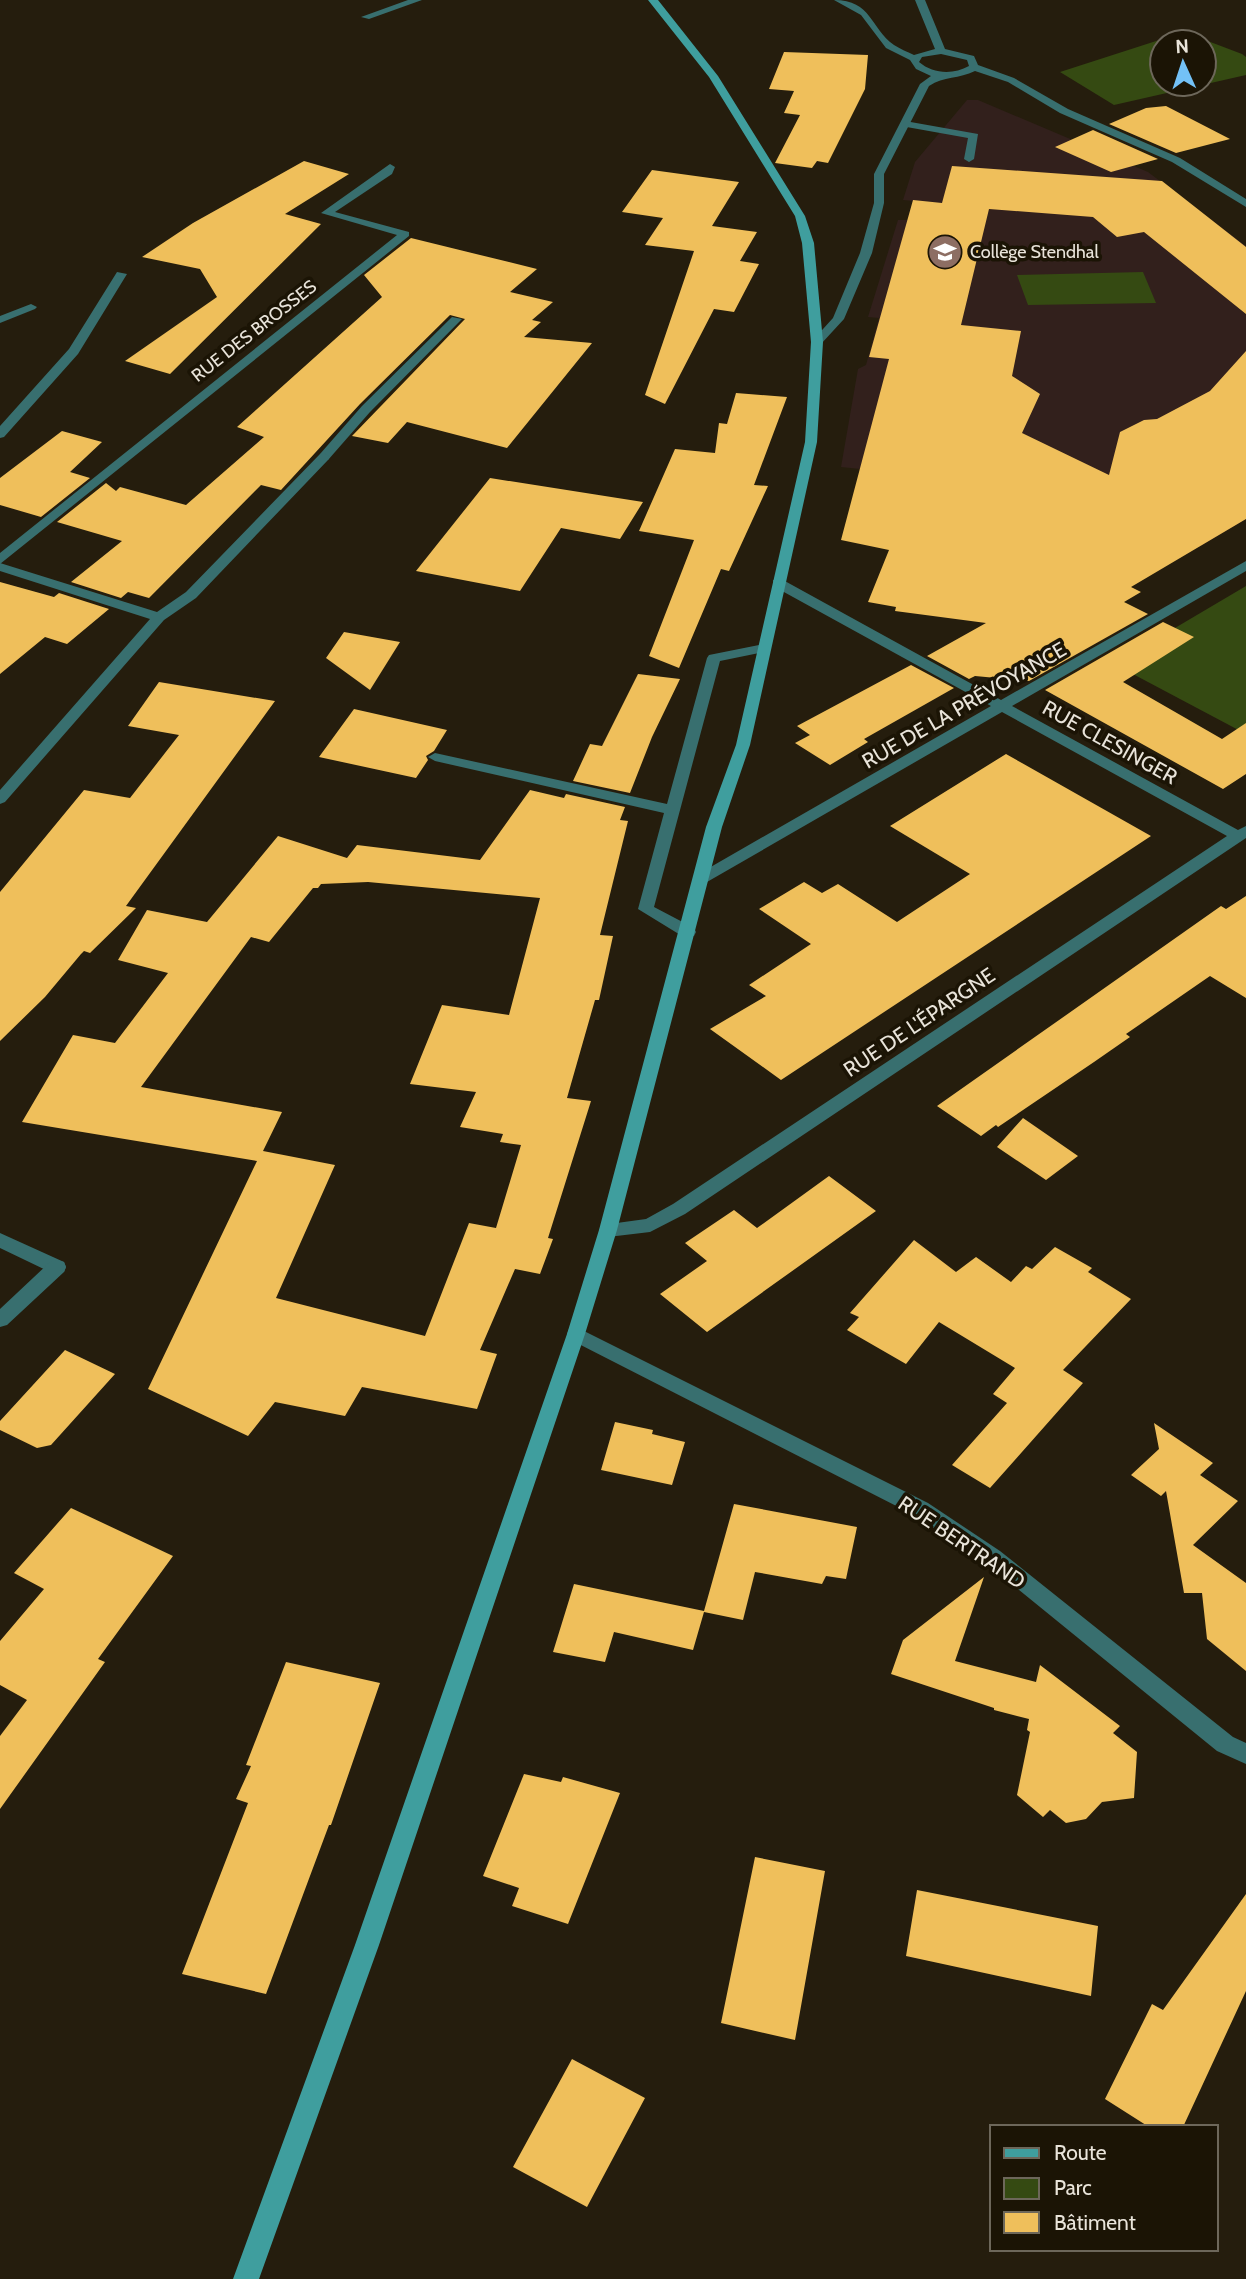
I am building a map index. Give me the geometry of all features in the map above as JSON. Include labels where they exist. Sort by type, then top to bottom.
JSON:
[{"type":"street","points":[[366,17],[417,0]]},
{"type":"street","points":[[246,2279],[367,1945],[576,1334],[608,1230],[714,827],[743,745],[811,442],[817,342],[808,243],[800,216],[713,76],[653,0]]},
{"type":"street","points":[[839,0],[864,13],[889,46],[915,58]]},
{"type":"street","points":[[920,0],[941,51]]},
{"type":"street","points":[[915,58],[925,53],[941,51],[971,58],[974,67]]},
{"type":"street","points":[[915,58],[914,62],[922,70],[940,74],[961,73],[974,67],[1011,80],[1064,111],[1176,160],[1246,204]]},
{"type":"street","points":[[817,342],[838,319],[866,253],[879,203],[879,174],[925,84],[940,74]]},
{"type":"street","points":[[905,124],[974,136],[969,159]]},
{"type":"street","name":"RUE DES BROSSES","points":[[0,560],[405,234],[326,213],[388,172],[390,167]]},
{"type":"street","points":[[0,433],[74,351],[121,274]]},
{"type":"street","points":[[0,320],[31,307]]},
{"type":"street","points":[[0,799],[159,617],[191,595],[324,457],[366,409],[456,319]]},
{"type":"street","name":"RUE DE LA PRÉVOYANCE","points":[[701,879],[1246,565]]},
{"type":"street","points":[[0,567],[159,617]]},
{"type":"street","name":"RUE CLESINGER","points":[[778,583],[1002,707],[1242,834]]},
{"type":"street","points":[[688,932],[646,909],[671,810],[714,658],[764,648]]},
{"type":"street","points":[[435,757],[671,810]]},
{"type":"street","name":"RUE DE L'ÉPARGNE","points":[[608,1230],[650,1225],[679,1209],[1242,834]]},
{"type":"street","points":[[0,1240],[57,1267],[0,1320]]},
{"type":"street","name":"RUE BERTRAND","points":[[576,1334],[921,1509],[993,1557],[1224,1744],[1246,1754]]},
{"type":"shaded area","points":[[967,100],[978,100],[1148,172],[1246,246],[1246,519],[1199,547],[1153,525],[857,491],[860,469],[841,467],[858,369],[866,365],[879,318],[868,317],[898,220],[908,220],[913,201],[903,200],[915,162]]},
{"type":"green space","points":[[1148,44],[1148,97],[1114,105],[1060,72]]},
{"type":"green space","points":[[1218,45],[1246,57],[1246,75],[1218,81]]},
{"type":"green space","points":[[1143,272],[1156,303],[1028,305],[1017,275]]},
{"type":"green space","points":[[1246,586],[1246,734],[1114,664]]},
{"type":"building","points":[[784,52],[868,55],[865,89],[828,163],[817,161],[812,168],[775,163],[800,115],[784,113],[794,91],[769,89]]},
{"type":"building","points":[[1166,106],[1230,139],[1176,153],[1109,124],[1146,108]]},
{"type":"building","points":[[1093,130],[1158,159],[1111,172],[1055,147]]},
{"type":"building","points":[[304,161],[349,174],[285,214],[321,224],[170,374],[125,361],[217,297],[200,269],[142,257],[193,223]]},
{"type":"building","points":[[952,166],[1162,181],[1246,247],[1246,314],[1144,232],[1117,237],[1093,217],[989,209],[961,325],[1021,331],[1012,376],[1040,394],[1022,433],[1109,475],[1120,432],[1144,420],[1157,419],[1210,391],[1246,351],[1246,519],[1131,587],[1141,592],[1124,602],[1148,614],[1029,681],[975,676],[969,679],[927,656],[986,623],[895,611],[896,607],[868,602],[889,550],[841,540],[889,359],[869,357],[913,200],[942,203]]},
{"type":"building","points":[[652,170],[739,182],[712,226],[757,232],[740,261],[759,264],[734,312],[714,309],[665,404],[645,395],[694,251],[645,245],[663,218],[622,212]]},
{"type":"building","points":[[411,238],[537,269],[510,292],[553,302],[532,320],[541,322],[524,337],[592,343],[507,448],[407,422],[388,443],[352,436],[465,319],[450,315],[360,404],[281,490],[261,485],[149,598],[128,592],[121,598],[71,582],[122,541],[57,522],[106,483],[116,491],[120,487],[186,505],[264,437],[237,427],[382,297],[364,275]]},
{"type":"building","points":[[736,393],[787,397],[754,485],[768,486],[729,571],[721,569],[679,668],[649,656],[694,540],[639,531],[675,449],[715,453],[719,423],[727,424]]},
{"type":"building","points":[[62,431],[102,442],[70,472],[90,478],[41,517],[0,505],[0,478]]},
{"type":"building","points":[[490,478],[643,502],[620,539],[561,528],[520,591],[416,571]]},
{"type":"building","points":[[0,582],[54,597],[59,593],[109,609],[67,644],[45,637],[0,674]]},
{"type":"building","points":[[1163,622],[1194,637],[1123,682],[1222,739],[1246,723],[1246,774],[1223,789],[1045,690]]},
{"type":"building","points":[[344,632],[400,642],[370,690],[326,658]]},
{"type":"building","points":[[911,665],[954,688],[864,739],[868,742],[830,765],[795,743],[810,735],[797,726]]},
{"type":"building","points":[[638,674],[680,679],[652,737],[630,793],[573,781],[590,744],[602,746]]},
{"type":"building","points":[[159,682],[275,701],[126,906],[136,908],[90,953],[84,951],[45,997],[0,1041],[0,892],[84,790],[130,798],[179,735],[128,726]]},
{"type":"building","points":[[354,709],[447,730],[434,751],[426,756],[428,760],[416,778],[319,757]]},
{"type":"building","points":[[1006,754],[1151,836],[781,1080],[710,1029],[766,996],[749,985],[811,944],[759,909],[804,882],[822,893],[838,884],[897,922],[970,874],[890,826]]},
{"type":"building","points":[[530,790],[564,798],[566,794],[625,807],[620,820],[628,821],[600,935],[613,936],[599,1000],[595,1000],[567,1098],[591,1101],[548,1238],[553,1239],[540,1274],[515,1269],[480,1350],[497,1354],[477,1409],[362,1387],[345,1416],[275,1402],[248,1436],[148,1389],[257,1161],[22,1122],[73,1035],[115,1043],[168,973],[118,960],[147,910],[207,922],[278,836],[347,858],[357,845],[480,860]],"holes":[[[368,882],[540,898],[509,1015],[442,1005],[410,1084],[476,1092],[460,1127],[503,1134],[500,1142],[521,1145],[496,1228],[469,1223],[425,1336],[276,1298],[335,1165],[263,1151],[282,1112],[141,1087],[251,937],[269,942],[313,888],[318,888],[321,884]]]},
{"type":"building","points":[[1246,896],[1246,998],[1210,976],[1126,1034],[1130,1037],[981,1136],[937,1106],[1221,906],[1226,909]]},
{"type":"building","points":[[1023,1118],[1078,1156],[1046,1180],[997,1147]]},
{"type":"building","points":[[829,1176],[876,1211],[707,1332],[660,1294],[707,1261],[685,1243],[734,1210],[757,1228]]},
{"type":"building","points":[[914,1240],[956,1272],[976,1257],[1011,1282],[1026,1266],[1032,1269],[1055,1247],[1092,1268],[1088,1272],[1131,1299],[1063,1370],[1083,1383],[990,1488],[952,1465],[1007,1403],[993,1394],[1015,1368],[939,1322],[906,1364],[847,1330],[859,1317],[850,1313]]},
{"type":"building","points":[[65,1350],[115,1374],[51,1445],[37,1448],[0,1430],[0,1421]]},
{"type":"building","points":[[615,1422],[653,1430],[652,1434],[685,1442],[672,1485],[601,1470]]},
{"type":"building","points":[[1154,1423],[1213,1463],[1200,1475],[1238,1501],[1193,1545],[1246,1583],[1246,1671],[1207,1639],[1202,1593],[1184,1593],[1166,1491],[1161,1496],[1131,1475],[1159,1449]]},
{"type":"building","points":[[734,1504],[857,1527],[846,1579],[826,1576],[822,1584],[755,1572],[743,1620],[704,1612],[693,1650],[614,1632],[605,1662],[553,1652],[574,1584],[704,1611]]},
{"type":"building","points":[[71,1508],[173,1556],[98,1659],[105,1662],[0,1809],[0,1736],[27,1700],[0,1685],[0,1641],[44,1589],[14,1573]]},
{"type":"building","points":[[984,1577],[955,1661],[1036,1682],[1040,1665],[1120,1726],[1113,1733],[1137,1752],[1134,1798],[1102,1802],[1086,1819],[1066,1823],[1050,1810],[1043,1817],[1017,1795],[1030,1732],[1027,1730],[1029,1719],[994,1710],[891,1674],[903,1640]]},
{"type":"building","points":[[286,1662],[380,1683],[331,1825],[266,1994],[182,1974],[248,1803],[236,1799],[251,1766],[246,1765]]},
{"type":"building","points":[[524,1774],[561,1782],[563,1777],[620,1793],[568,1924],[512,1906],[519,1888],[483,1876]]},
{"type":"building","points":[[755,1857],[825,1871],[795,2040],[721,2023]]},
{"type":"building","points":[[917,1890],[1098,1926],[1091,1996],[906,1956]]},
{"type":"building","points":[[1246,1894],[1246,1991],[1184,2125],[1146,2125],[1105,2099],[1152,2004],[1163,2010]]},
{"type":"building","points":[[572,2059],[645,2098],[587,2207],[513,2167]]},
{"type":"place","name":"Collège Stendhal","points":[[945,252]]}]
